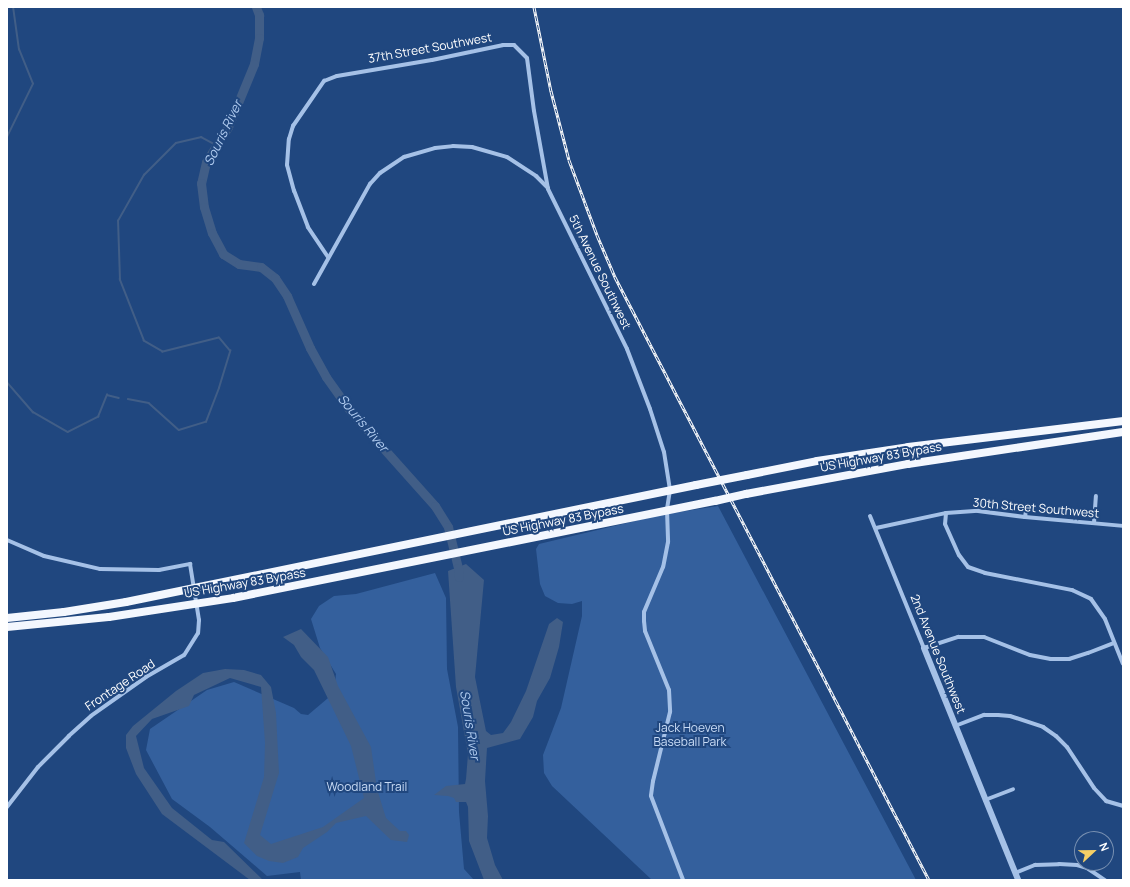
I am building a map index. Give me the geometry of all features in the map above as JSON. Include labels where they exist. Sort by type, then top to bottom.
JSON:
[{"type":"highway","points":[[1107,423],[1123,417]]},
{"type":"highway","name":"US Highway 83 Bypass","points":[[7,618],[78,610],[195,588],[319,561],[817,460],[908,447],[1123,421]]},
{"type":"highway","name":"US Highway 83 Bypass","points":[[7,627],[87,619],[197,604],[288,588],[746,494],[908,464],[1123,432]]},
{"type":"street","name":"37th Street Southwest","points":[[328,257],[308,227],[294,191],[288,165],[288,154],[293,126],[314,93],[324,81],[332,78],[503,45],[514,45],[527,58]]},
{"type":"street","name":"5th Avenue Southwest","points":[[527,58],[534,111],[548,189],[627,349],[658,432],[670,490]]},
{"type":"street","points":[[314,284],[370,184],[392,164],[420,151],[453,146],[472,147],[507,157],[536,176],[548,189]]},
{"type":"street","points":[[670,490],[667,510],[668,542],[666,558],[658,581],[644,612],[644,621],[645,631],[669,690],[670,702],[670,712],[653,781],[651,796],[683,880]]},
{"type":"street","points":[[1094,523],[1096,496]]},
{"type":"street","points":[[1025,518],[1027,506]]},
{"type":"street","name":"30th Street Southwest","points":[[876,528],[946,513],[978,511],[1025,518],[1123,526]]},
{"type":"street","points":[[946,513],[946,524],[959,555],[968,568],[984,573],[1072,590],[1091,599],[1105,619],[1123,664]]},
{"type":"street","name":"2nd Avenue Southwest","points":[[870,516],[1018,880]]},
{"type":"street","name":"Frontage Road","points":[[7,540],[44,556],[100,569],[159,570],[190,564],[199,620],[198,633],[190,648],[184,655],[146,677],[91,716],[38,767],[7,807]]},
{"type":"street","points":[[924,648],[958,637],[984,637],[1030,655],[1052,659],[1070,659],[1088,654],[1114,643]]},
{"type":"street","points":[[955,726],[984,715],[998,715],[1017,718],[1042,727],[1056,736],[1066,747],[1094,788],[1106,801],[1123,806]]},
{"type":"street","points":[[985,800],[1014,789]]},
{"type":"street","points":[[1015,873],[1035,865],[1059,864],[1087,868],[1105,880]]},
{"type":"green space","name":"Jack Hoeven Baseball Park","points":[[718,506],[916,880],[652,880],[552,786],[544,773],[543,755],[561,708],[582,616],[582,601],[572,604],[558,603],[545,596],[540,584],[536,549],[539,544],[660,515]]},
{"type":"green space","name":"Woodland Trail","points":[[435,573],[446,598],[447,669],[458,727],[459,812],[464,869],[474,880],[301,880],[300,872],[267,876],[210,827],[172,799],[146,750],[150,729],[207,690],[234,682],[294,708],[301,714],[308,715],[334,693],[336,674],[320,648],[311,619],[319,606],[334,596],[356,594]]},
{"type":"water","points":[[466,564],[484,580],[475,677],[486,731],[491,735],[503,733],[511,722],[526,691],[549,624],[557,618],[563,622],[559,647],[550,678],[537,701],[533,717],[520,739],[487,748],[485,781],[488,816],[487,838],[495,865],[503,880],[484,880],[469,841],[468,807],[466,802],[456,802],[454,798],[448,796],[434,795],[446,786],[465,784],[466,779],[468,754],[456,687],[448,571]]},
{"type":"water","points":[[301,629],[328,657],[338,686],[371,747],[377,789],[386,818],[400,831],[406,831],[409,835],[407,842],[391,840],[366,816],[336,823],[327,832],[303,848],[298,857],[283,863],[269,861],[257,856],[244,843],[264,777],[265,743],[261,687],[230,678],[194,695],[189,706],[152,719],[136,736],[144,768],[172,808],[212,840],[224,842],[263,880],[250,880],[162,814],[136,774],[126,748],[126,735],[133,726],[176,691],[203,673],[225,669],[244,670],[261,675],[271,687],[276,713],[279,773],[260,835],[271,844],[323,827],[364,798],[351,746],[314,670],[301,657],[294,645],[283,637]]},
{"type":"waterway","points":[[7,137],[33,84],[19,50],[13,7]]},
{"type":"waterway","name":"Souris River","points":[[256,7],[259,15],[259,38],[254,64],[228,127],[206,162],[201,183],[204,207],[212,233],[223,254],[239,264],[261,267],[275,278],[287,296],[310,348],[326,377],[351,412],[435,506],[448,527],[459,577]]},
{"type":"waterway","points":[[128,399],[149,403],[179,430],[206,422],[219,388],[230,351],[219,338],[163,352],[144,341],[120,280],[118,221],[144,175],[176,143],[201,137],[216,145]]},
{"type":"waterway","points":[[7,382],[33,412],[68,432],[98,417],[107,395],[119,398]]},
{"type":"railway","points":[[534,7],[551,91],[569,160],[597,235],[615,277],[929,880]]}]
